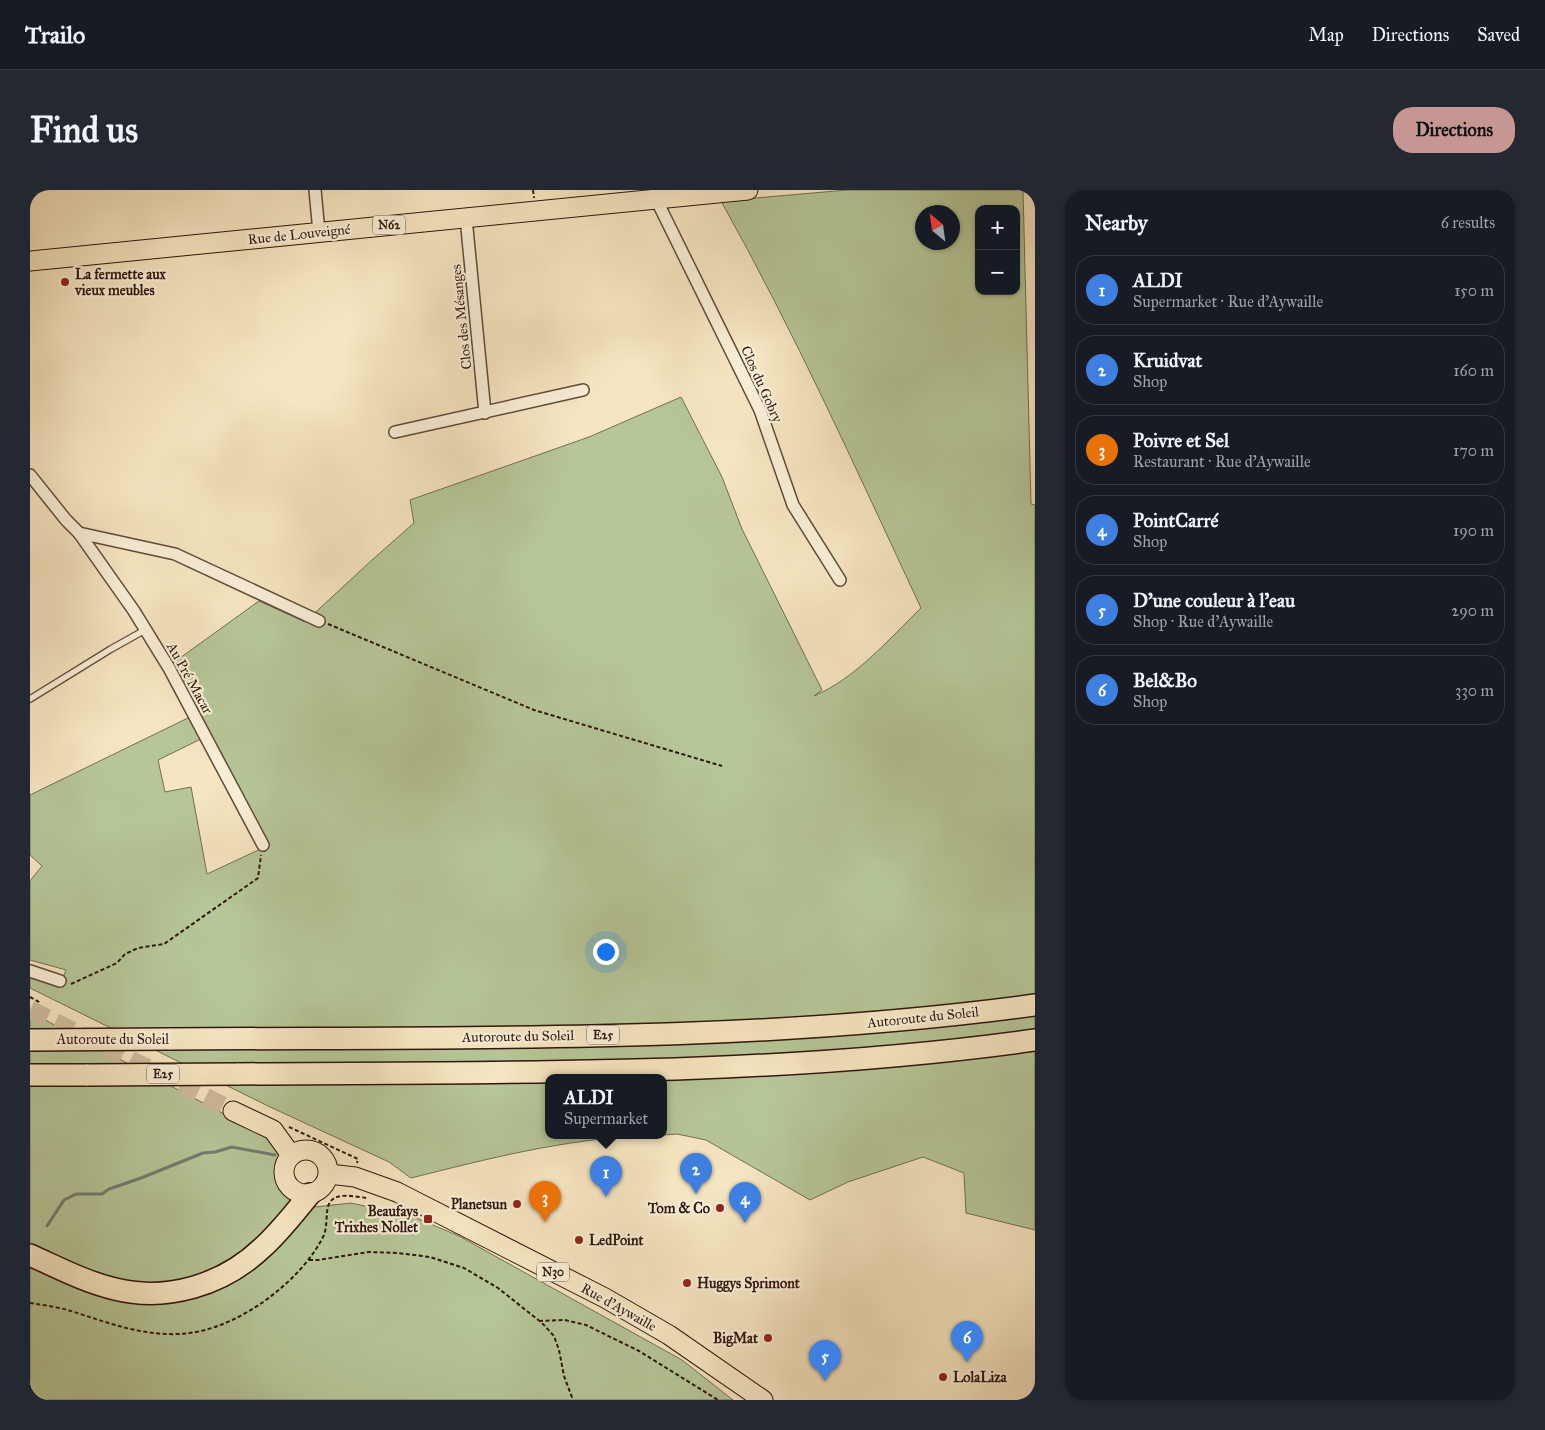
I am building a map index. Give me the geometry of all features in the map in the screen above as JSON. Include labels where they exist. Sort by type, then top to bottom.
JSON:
[{"type":"highway","name":"Autoroute du Soleil","points":[[30,1040],[496,1037],[704,1032],[803,1028],[903,1020],[1035,1005]]},
{"type":"highway","name":"E25","points":[[30,1075],[506,1072],[709,1068],[907,1054],[1035,1040]]},
{"type":"highway","points":[[30,1255],[92,1282],[114,1289],[137,1293],[190,1289],[216,1280],[240,1267],[263,1248],[310,1194]]},
{"type":"main road","name":"Rue de Louveigné","points":[[30,261],[748,190]]},
{"type":"main road","points":[[233,1111],[273,1130],[291,1155]]},
{"type":"main road","points":[[305,1150],[320,1154],[328,1167],[328,1174],[323,1188],[310,1194],[302,1194],[288,1186],[284,1178],[284,1170],[286,1162],[291,1155],[305,1150]]},
{"type":"main road","name":"Rue d'Aywaille","points":[[328,1174],[355,1177],[397,1192],[605,1298],[669,1335],[763,1400]]},
{"type":"street","points":[[315,190],[319,232]]},
{"type":"street","name":"Clos du Gobry","points":[[656,198],[760,410],[793,506],[840,580]]},
{"type":"street","name":"Clos des Mésanges","points":[[466,218],[486,413]]},
{"type":"street","points":[[395,432],[583,390]]},
{"type":"street","name":"Au Pré Macar","points":[[30,475],[66,520],[79,533],[134,611],[169,668],[263,846]]},
{"type":"street","points":[[79,533],[174,554],[319,621]]},
{"type":"street","points":[[30,971],[60,981]]},
{"type":"lane","points":[[30,699],[145,630]]},
{"type":"path","points":[[319,621],[534,710],[722,766]]},
{"type":"path","points":[[60,981],[69,985],[117,963],[125,954],[138,948],[164,944],[258,878],[263,846]]},
{"type":"path","points":[[30,997],[41,1003]]},
{"type":"path","points":[[286,1126],[358,1159],[355,1177]]},
{"type":"path","points":[[308,1260],[369,1252],[398,1253],[430,1257],[464,1268],[498,1288],[539,1321],[554,1336],[564,1376],[573,1400]]},
{"type":"path","points":[[539,1321],[565,1320],[586,1325],[639,1351],[718,1400]]},
{"type":"green space","points":[[847,190],[1023,190],[1031,504],[1035,505],[1035,1230],[966,1213],[964,1173],[923,1157],[848,1182],[810,1200],[706,1140],[677,1134],[667,1135],[667,1074],[545,1074],[545,1139],[603,1139],[526,1151],[411,1178],[389,1162],[268,1106],[30,988],[30,974],[60,985],[66,970],[30,960],[30,881],[42,866],[30,855],[30,795],[192,716],[203,738],[158,760],[165,792],[191,787],[207,874],[267,846],[173,663],[259,601],[305,622],[414,523],[410,500],[589,437],[681,397],[722,477],[742,529],[822,690],[814,696],[858,669],[884,645],[921,608],[849,454],[774,301],[721,201]]},
{"type":"green space","points":[[30,1012],[268,1137],[282,1152],[280,1175],[286,1189],[314,1207],[351,1203],[414,1217],[459,1236],[682,1360],[733,1400],[30,1400]]},
{"type":"waterway","points":[[47,1226],[64,1200],[76,1194],[102,1194],[109,1189],[203,1153],[232,1147],[275,1155]]},
{"type":"waterway","points":[[30,1394],[41,1400]]},
{"type":"tunnel","points":[[30,1010],[233,1111]]},
{"type":"place","name":"La fermette aux vieux meubles","points":[[65,282]]},
{"type":"place","name":"Kruidvat","points":[[696,1194]]},
{"type":"place","name":"ALDI","points":[[606,1197]]},
{"type":"place","name":"Planetsun","points":[[517,1204]]},
{"type":"place","name":"Tom & Co","points":[[720,1208]]},
{"type":"place","name":"Beaufays Trixhes Nollet","points":[[428,1219]]},
{"type":"place","name":"Poivre et Sel","points":[[545,1222]]},
{"type":"place","name":"PointCarré","points":[[745,1223]]},
{"type":"place","name":"LedPoint","points":[[579,1240]]},
{"type":"place","name":"Huggys Sprimont","points":[[687,1283]]},
{"type":"place","name":"BigMat","points":[[768,1338]]},
{"type":"place","name":"Bel&Bo","points":[[967,1362]]},
{"type":"place","name":"LolaLiza","points":[[943,1377]]},
{"type":"place","name":"D'une couleur à l'eau","points":[[825,1381]]}]
